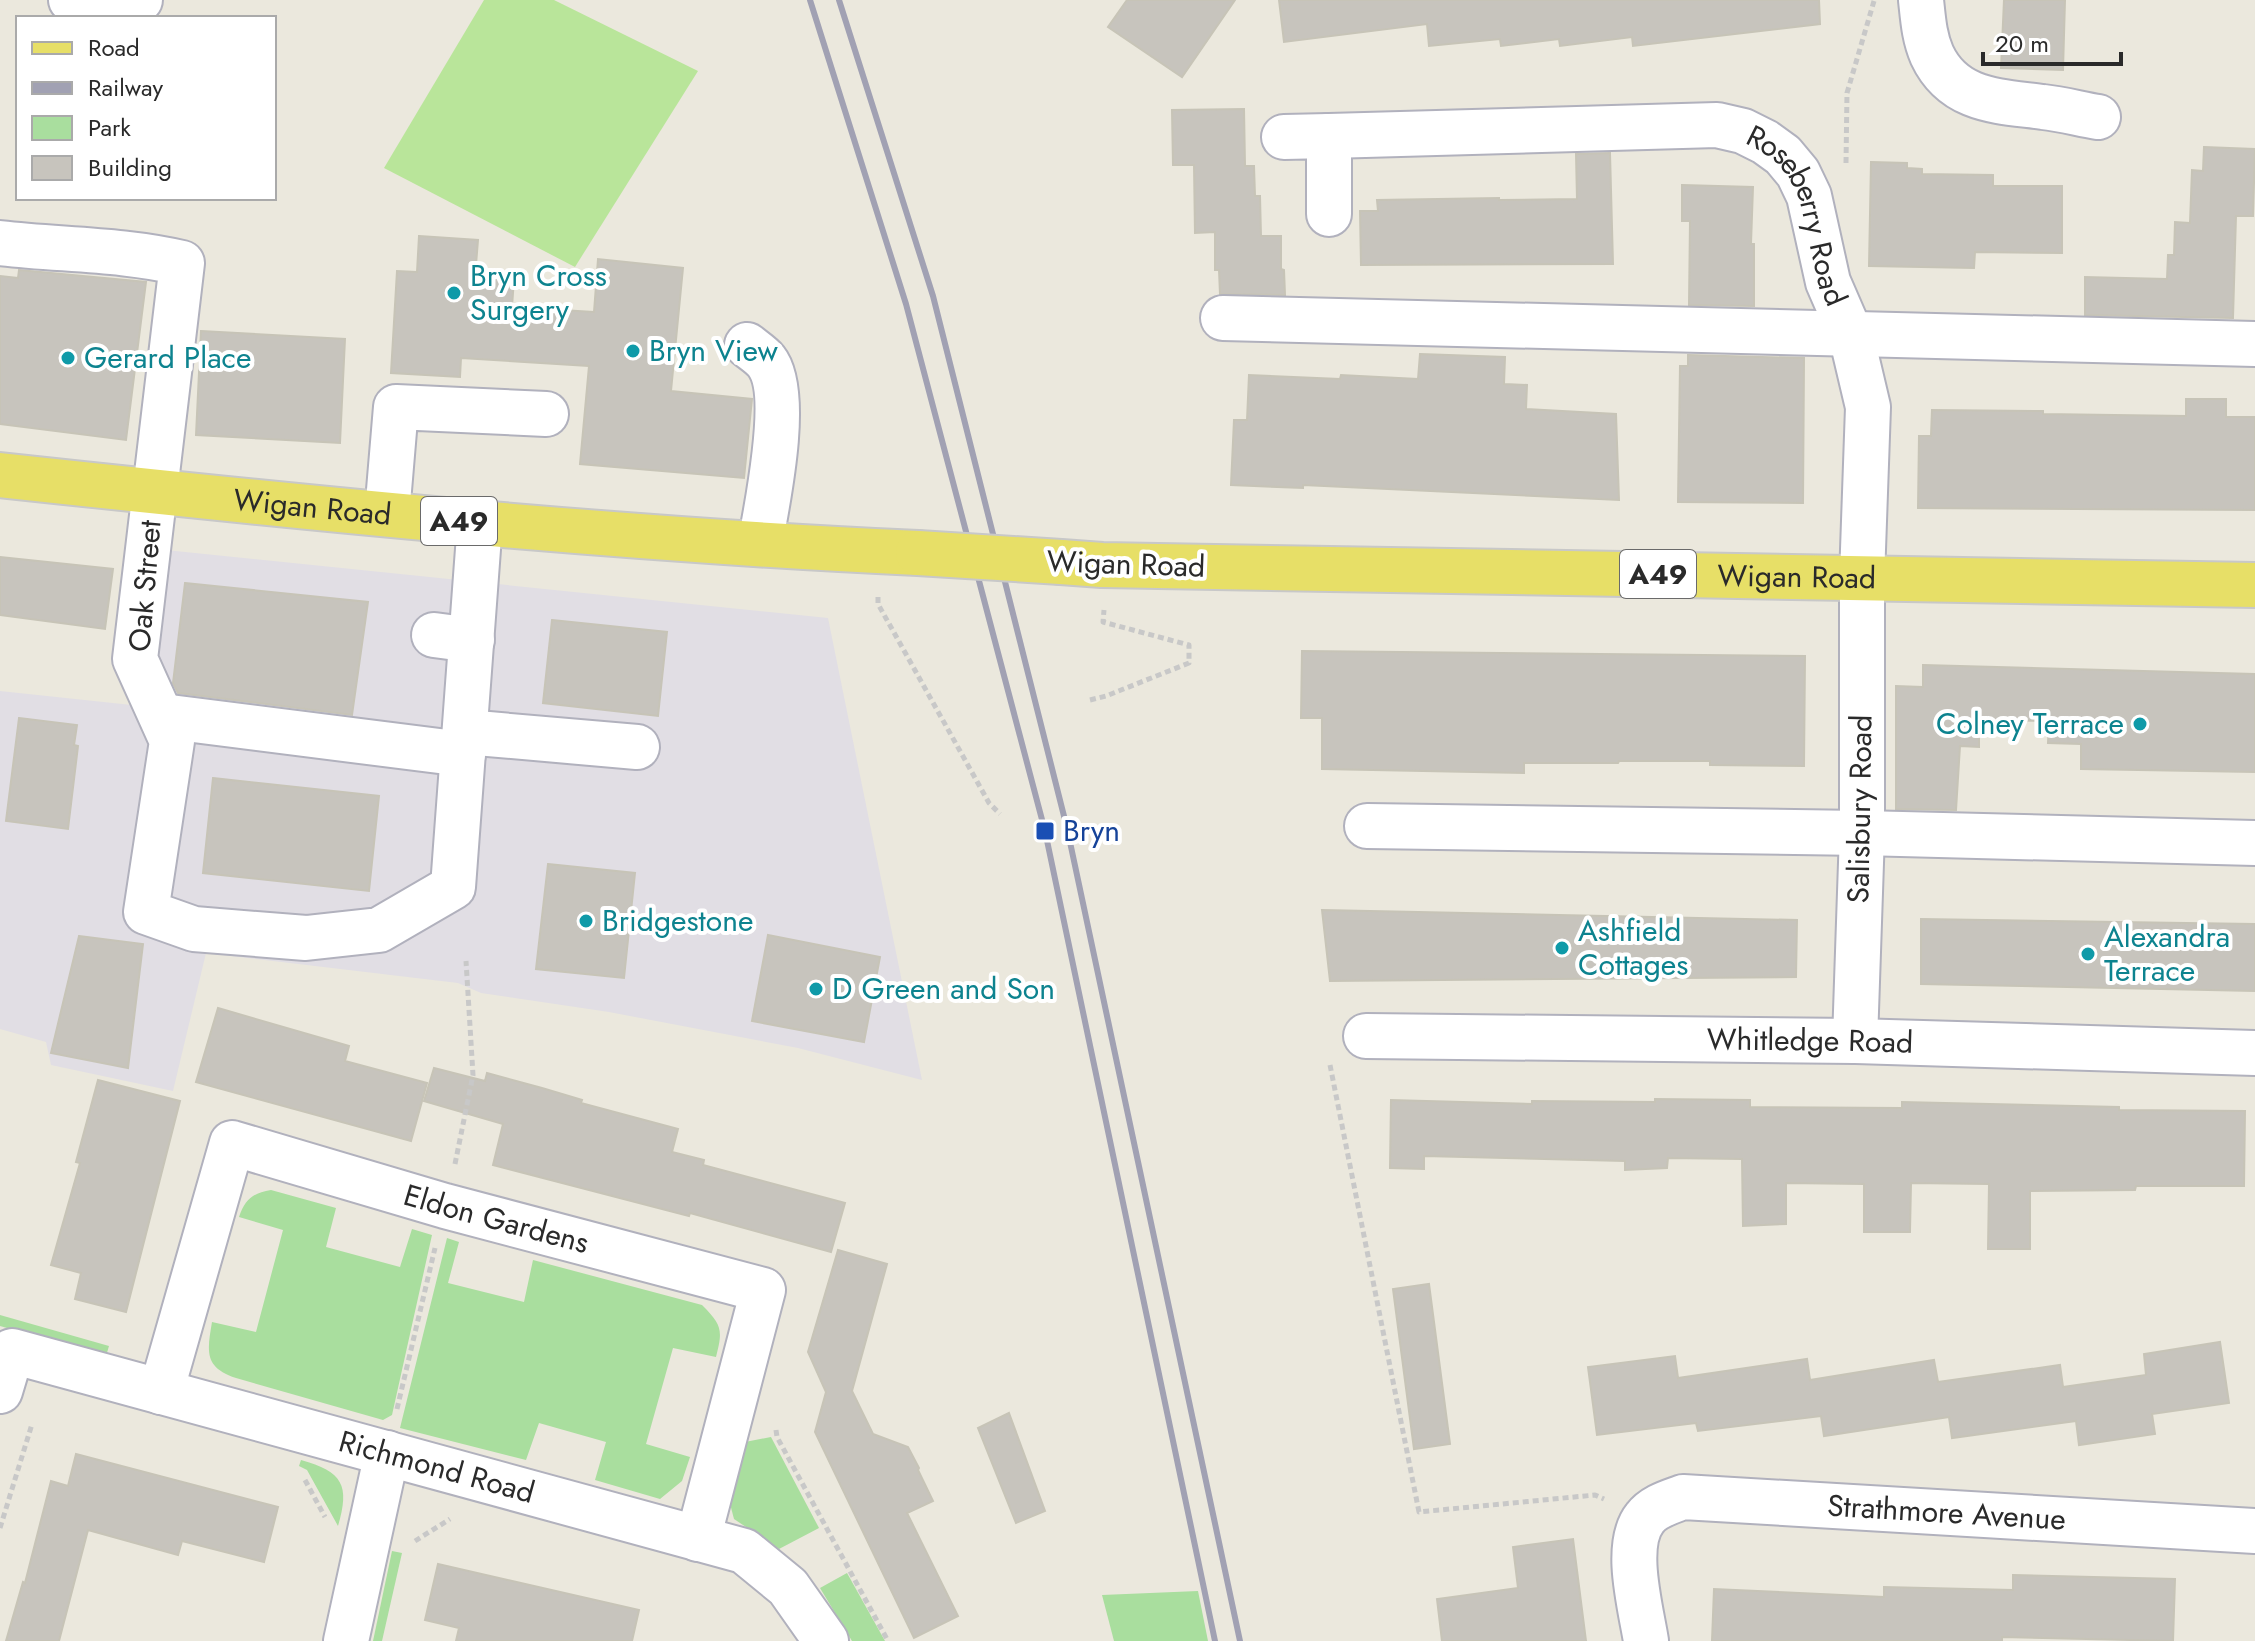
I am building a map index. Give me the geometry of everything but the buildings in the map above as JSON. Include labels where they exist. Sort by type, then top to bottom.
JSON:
[{"type":"main road","name":"Wigan Road","points":[[0,475],[480,522],[760,544],[1102,565],[2255,585]]},
{"type":"street","points":[[71,0],[96,16]]},
{"type":"street","points":[[124,16],[140,0]]},
{"type":"street","points":[[1921,0],[1932,56],[1945,75],[1962,89],[1984,100],[2104,116]]},
{"type":"street","name":"Roseberry Road","points":[[1284,137],[1717,125],[1743,131],[1783,155],[1798,173],[1809,196],[1828,282],[1851,335],[1868,407],[1862,578]]},
{"type":"street","points":[[1329,136],[1329,214]]},
{"type":"street","name":"Oak Street","points":[[0,243],[148,255],[190,264],[154,491],[135,659],[172,741],[146,912],[194,929],[306,938],[379,930],[453,887],[464,743]]},
{"type":"street","points":[[1223,318],[2255,344]]},
{"type":"street","points":[[747,345],[767,362],[777,386],[777,420],[760,544]]},
{"type":"street","points":[[387,514],[396,407],[546,414]]},
{"type":"street","points":[[464,743],[453,637],[480,522]]},
{"type":"street","name":"Salisbury Road","points":[[1855,1041],[1862,833],[1862,578]]},
{"type":"street","points":[[162,716],[464,743],[637,747]]},
{"type":"street","points":[[1367,826],[1862,833],[2255,843]]},
{"type":"street","name":"Whitledge Road","points":[[1366,1036],[1855,1041],[2255,1053]]},
{"type":"street","name":"Eldon Gardens","points":[[161,1392],[232,1143],[445,1206],[763,1290],[698,1539]]},
{"type":"street","name":"Richmond Road","points":[[6,1371],[161,1392],[744,1551],[788,1587],[826,1641]]},
{"type":"street","points":[[346,1641],[387,1453]]},
{"type":"street","name":"Strathmore Avenue","points":[[1644,1518],[1662,1505],[1683,1497],[2255,1531]]},
{"type":"street","points":[[1644,1518],[1635,1540],[1634,1560],[1646,1641]]},
{"type":"path","points":[[1846,172],[1847,93],[1874,0]]},
{"type":"path","points":[[900,553],[878,604],[989,803],[1000,814]]},
{"type":"path","points":[[1090,700],[1189,663],[1189,645],[1103,622]]},
{"type":"path","points":[[1366,1036],[1325,1041],[1419,1512],[1595,1495],[1644,1518]]},
{"type":"path","points":[[0,1528],[35,1416]]},
{"type":"path","points":[[302,1474],[327,1519]]},
{"type":"path","points":[[410,1543],[452,1517]]},
{"type":"shaded area","points":[[156,549],[828,618],[922,1080],[798,1048],[609,1012],[481,993],[458,983],[206,953],[173,1091],[51,1065],[46,1042],[0,1029],[0,691],[141,706]]},
{"type":"green space","points":[[484,0],[554,0],[698,71],[575,267],[384,168]]},
{"type":"green space","points":[[271,1190],[336,1208],[326,1247],[400,1267],[412,1229],[432,1235],[392,1415],[383,1420],[236,1378],[218,1369],[210,1357],[212,1322],[256,1332],[283,1230],[239,1217],[250,1198]]},
{"type":"green space","points":[[447,1238],[459,1242],[448,1283],[524,1302],[533,1260],[702,1305],[719,1328],[716,1357],[673,1348],[646,1444],[690,1457],[682,1481],[660,1499],[595,1480],[606,1442],[539,1423],[526,1460],[400,1428]]},
{"type":"green space","points":[[0,1315],[109,1346],[106,1356],[0,1326]]},
{"type":"green space","points":[[771,1437],[819,1528],[779,1549],[734,1519],[729,1500],[745,1442]]},
{"type":"green space","points":[[301,1460],[326,1470],[340,1482],[343,1500],[338,1526],[307,1470],[299,1466]]},
{"type":"green space","points":[[392,1551],[402,1553],[382,1641],[373,1641]]},
{"type":"green space","points":[[847,1573],[885,1641],[852,1641],[820,1588]]},
{"type":"green space","points":[[1198,1591],[1208,1641],[1114,1641],[1102,1595]]},
{"type":"railway","points":[[810,0],[906,304],[1045,831],[1215,1641]]},
{"type":"railway","points":[[839,0],[933,296],[1067,828],[1240,1641]]},
{"type":"place","name":"Bryn Cross Surgery","points":[[454,293]]},
{"type":"place","name":"Bryn View","points":[[633,351]]},
{"type":"place","name":"Gerard Place","points":[[68,358]]},
{"type":"place","name":"Colney Terrace","points":[[2140,724]]},
{"type":"place","name":"Bryn","points":[[1045,831]]},
{"type":"place","name":"Bridgestone","points":[[586,921]]},
{"type":"place","name":"Ashfield Cottages","points":[[1562,948]]},
{"type":"place","name":"Alexandra Terrace","points":[[2088,954]]},
{"type":"place","name":"D Green and Son","points":[[816,989]]}]
